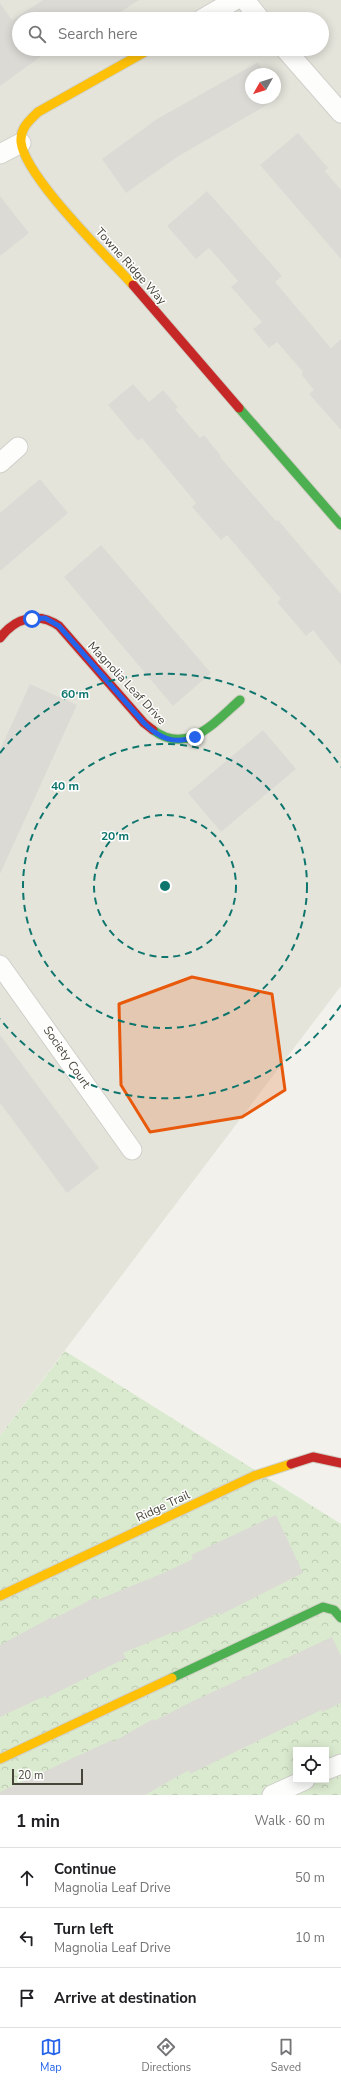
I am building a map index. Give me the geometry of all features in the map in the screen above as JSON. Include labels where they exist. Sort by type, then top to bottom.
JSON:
[{"type":"street","points":[[214,12],[235,0]]},
{"type":"street","points":[[245,0],[254,12]]},
{"type":"street","points":[[0,154],[21,143],[24,125],[38,112],[138,56]]},
{"type":"street","points":[[291,56],[341,113]]},
{"type":"street","name":"Towne Ridge Way","points":[[21,143],[24,154],[48,192],[114,264],[341,525]]},
{"type":"street","points":[[0,463],[18,447]]},
{"type":"street","name":"Magnolia Leaf Drive","points":[[0,638],[4,632],[18,622],[32,619],[45,618],[59,626],[144,723],[156,734],[169,739],[185,741],[195,737],[240,700]]},
{"type":"street","name":"Society Court","points":[[0,965],[132,1150]]},
{"type":"street","name":"Ridge Trail","points":[[0,1596],[254,1476],[313,1457],[341,1463]]},
{"type":"street","points":[[0,1759],[323,1607],[331,1608],[336,1611],[341,1618]]},
{"type":"street","points":[[329,1769],[341,1764]]},
{"type":"street","points":[[272,1795],[298,1783]]},
{"type":"highlighted area","points":[[192,977],[272,994],[285,1090],[242,1117],[150,1132],[121,1085],[119,1004]]},
{"type":"shaded area","points":[[0,0],[341,0],[341,986],[0,1436]]},
{"type":"green space","points":[[65,1351],[341,1524],[341,1795],[0,1795],[0,1436]]},
{"type":"building","points":[[43,0],[139,0],[121,12],[24,12]]},
{"type":"building","points":[[0,3],[12,20],[12,56],[41,56],[0,86]]},
{"type":"building","points":[[258,62],[262,68],[247,68]]},
{"type":"building","points":[[245,69],[245,104],[269,104],[177,157],[126,193],[102,159],[157,119]]},
{"type":"building","points":[[298,133],[328,168],[325,171],[341,190],[341,259],[260,165]]},
{"type":"building","points":[[207,191],[282,276],[275,282],[331,348],[341,339],[341,430],[309,394],[314,390],[301,374],[303,372],[277,342],[269,348],[253,329],[262,322],[231,287],[238,281],[209,248],[196,259],[167,226]]},
{"type":"building","points":[[0,196],[29,233],[0,256]]},
{"type":"building","points":[[133,384],[149,402],[163,390],[178,407],[175,409],[200,438],[204,435],[221,456],[220,457],[276,521],[278,520],[341,594],[341,665],[313,630],[306,636],[277,602],[281,599],[227,535],[221,540],[192,507],[196,503],[142,438],[138,441],[108,405]]},
{"type":"building","points":[[40,479],[68,513],[0,571],[0,513]]},
{"type":"building","points":[[101,545],[211,673],[173,706],[64,577]]},
{"type":"building","points":[[30,684],[77,705],[0,874],[0,750]]},
{"type":"building","points":[[263,730],[296,769],[221,832],[188,793]]},
{"type":"building","points":[[0,1035],[99,1168],[67,1193],[0,1103]]},
{"type":"building","points":[[276,1515],[303,1573],[220,1615],[219,1613],[177,1633],[176,1631],[123,1653],[126,1658],[46,1698],[45,1696],[0,1717],[0,1645],[52,1617],[53,1619],[96,1597],[97,1600],[161,1574],[193,1559],[191,1555]]},
{"type":"building","points":[[332,1637],[341,1656],[341,1703],[322,1712],[321,1710],[190,1774],[189,1770],[145,1795],[0,1795],[0,1792],[112,1740],[113,1742],[153,1719],[154,1721],[193,1701]]},
{"type":"traffic: fast","points":[[239,408],[341,525]]},
{"type":"traffic: fast","points":[[153,730],[165,737],[177,739],[189,738],[200,733],[221,718],[240,700]]},
{"type":"traffic: fast","points":[[172,1678],[323,1607],[334,1610],[341,1618]]},
{"type":"traffic: slow","points":[[133,285],[51,195],[26,157],[21,142],[21,137],[26,125],[38,112],[138,56]]},
{"type":"traffic: slow","points":[[0,1596],[254,1476],[291,1464]]},
{"type":"traffic: slow","points":[[0,1759],[172,1678]]},
{"type":"traffic: jam","points":[[133,285],[239,408]]},
{"type":"traffic: jam","points":[[0,638],[6,631],[20,621],[35,618],[51,621],[59,626],[144,723],[153,730]]},
{"type":"traffic: jam","points":[[291,1464],[313,1457],[341,1463]]},
{"type":"route","points":[[32,619],[45,618],[59,626],[144,723],[156,734],[169,739],[185,741],[195,737]]}]
